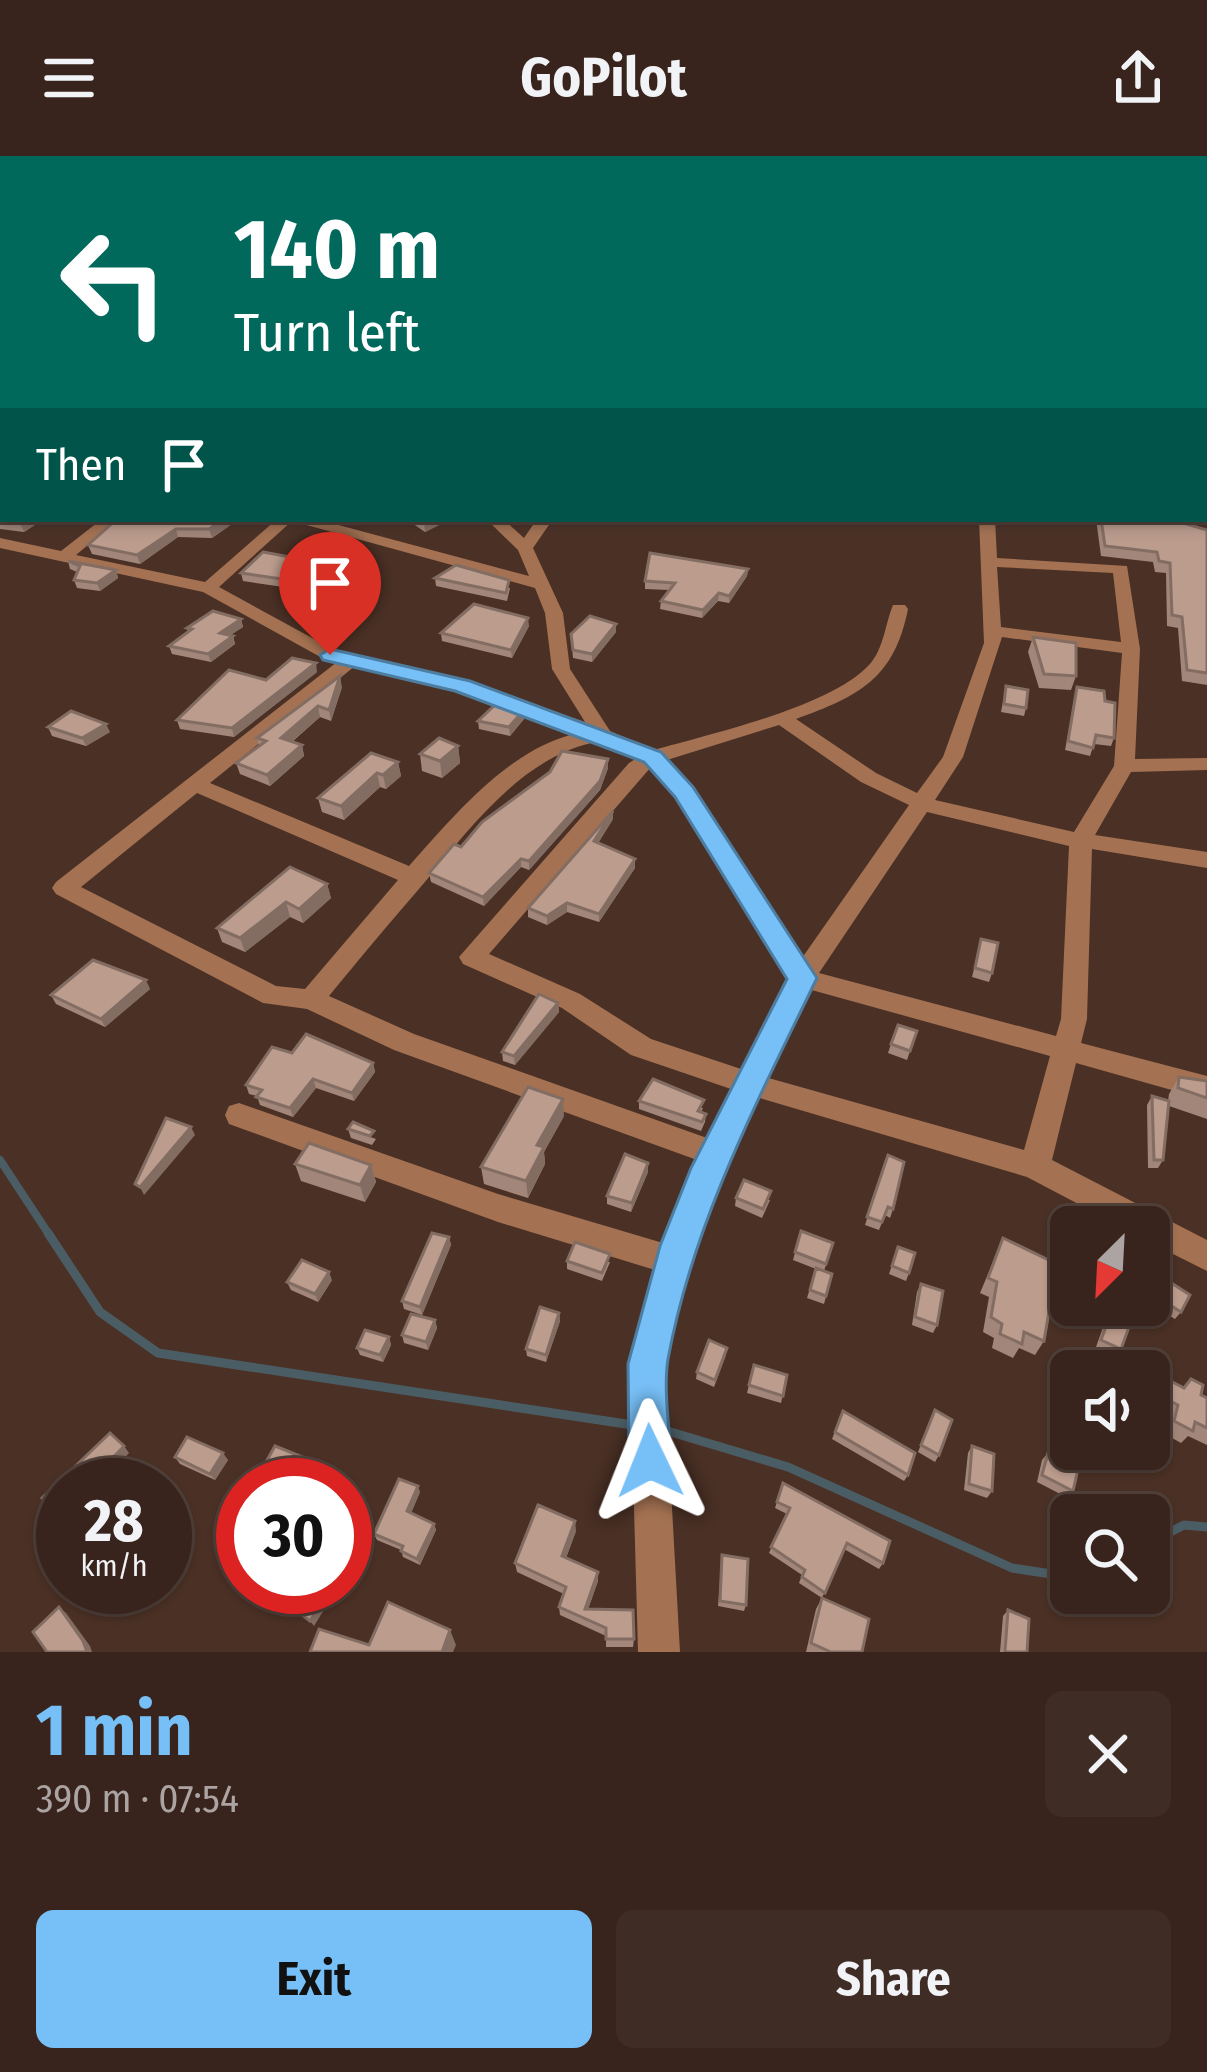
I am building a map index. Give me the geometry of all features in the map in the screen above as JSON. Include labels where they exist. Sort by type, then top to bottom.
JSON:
[{"type":"street","points":[[61,559],[107,522]]},
{"type":"street","points":[[208,587],[283,522]]},
{"type":"street","points":[[310,522],[542,585]]},
{"type":"street","points":[[497,522],[525,548],[554,613],[561,669],[603,735]]},
{"type":"street","points":[[525,548],[542,522]]},
{"type":"street","points":[[658,1652],[647,1364],[675,1261],[715,1154],[802,978],[965,730],[993,631],[987,522]]},
{"type":"street","points":[[0,542],[61,559],[208,587],[310,645],[351,660],[462,686],[652,757],[684,793],[802,978],[1207,1088]]},
{"type":"street","points":[[989,562],[1121,569],[1131,649],[1124,766],[1081,839],[1074,1019],[1035,1166]]},
{"type":"street","points":[[899,609],[894,635],[874,671],[782,718],[652,757],[597,810],[472,957],[571,1001],[640,1046],[748,1084],[1035,1166],[1207,1256]]},
{"type":"street","points":[[993,631],[1131,649]]},
{"type":"street","points":[[351,660],[64,888],[272,996],[310,999],[404,1042],[715,1154]]},
{"type":"street","points":[[782,718],[860,772],[921,803],[1004,826],[1207,860]]},
{"type":"street","points":[[310,999],[415,878],[525,768],[557,745],[603,735]]},
{"type":"street","points":[[1124,766],[1207,764]]},
{"type":"street","points":[[194,784],[415,878]]},
{"type":"street","points":[[239,1115],[479,1202],[675,1261]]},
{"type":"building","points":[[114,522],[220,522],[209,529],[176,529],[137,555],[88,545]]},
{"type":"building","points":[[1101,522],[1180,522],[1207,530],[1207,673],[1187,670],[1182,617],[1172,615],[1170,563],[1159,561],[1157,552],[1105,546]]},
{"type":"building","points":[[263,552],[322,563],[296,581],[241,573]]},
{"type":"building","points":[[650,553],[748,569],[729,596],[719,593],[703,610],[661,601],[675,583],[645,581]]},
{"type":"building","points":[[68,561],[116,570],[97,583],[74,580],[80,566]]},
{"type":"building","points":[[456,565],[509,580],[506,593],[435,578]]},
{"type":"building","points":[[474,604],[528,618],[511,650],[441,633]]},
{"type":"building","points":[[213,611],[241,619],[220,633],[233,636],[208,654],[169,646],[192,629],[187,628]]},
{"type":"building","points":[[590,616],[616,624],[592,654],[573,650],[571,634]]},
{"type":"building","points":[[1033,637],[1076,643],[1076,676],[1044,674]]},
{"type":"building","points":[[292,658],[316,663],[232,728],[177,720],[229,670],[266,680]]},
{"type":"building","points":[[340,676],[329,710],[318,706],[281,738],[302,745],[267,775],[236,763],[266,741],[257,738]]},
{"type":"building","points":[[1006,686],[1028,690],[1026,708],[1004,704]]},
{"type":"building","points":[[1077,687],[1104,691],[1105,701],[1115,703],[1114,738],[1096,735],[1093,748],[1068,741]]},
{"type":"building","points":[[498,702],[524,710],[509,727],[478,721]]},
{"type":"building","points":[[71,711],[106,724],[82,738],[48,727]]},
{"type":"building","points":[[439,738],[458,746],[440,761],[420,754]]},
{"type":"building","points":[[562,751],[608,759],[600,781],[529,861],[521,859],[483,897],[429,873],[454,844],[461,847],[482,822],[550,772]]},
{"type":"building","points":[[371,753],[398,762],[383,775],[377,773],[341,806],[318,798]]},
{"type":"building","points":[[613,811],[594,841],[635,859],[599,914],[567,903],[547,916],[528,908]]},
{"type":"building","points":[[290,867],[327,884],[299,909],[286,902],[240,938],[217,928]]},
{"type":"building","points":[[981,939],[998,943],[992,973],[975,968]]},
{"type":"building","points":[[93,960],[146,980],[101,1019],[51,995]]},
{"type":"building","points":[[539,994],[558,1003],[514,1056],[502,1052]]},
{"type":"building","points":[[898,1025],[917,1031],[910,1051],[891,1044]]},
{"type":"building","points":[[306,1034],[373,1063],[352,1093],[313,1079],[290,1108],[256,1097],[262,1090],[246,1085],[272,1047],[292,1053]]},
{"type":"building","points":[[1179,1077],[1207,1081],[1207,1098],[1178,1088]]},
{"type":"building","points":[[653,1079],[704,1100],[698,1111],[706,1114],[702,1122],[639,1101]]},
{"type":"building","points":[[528,1087],[563,1099],[537,1145],[544,1147],[526,1181],[481,1167]]},
{"type":"building","points":[[1152,1096],[1169,1101],[1163,1160],[1154,1160]]},
{"type":"building","points":[[166,1118],[191,1127],[140,1187],[135,1184]]},
{"type":"building","points":[[353,1122],[374,1131],[370,1136],[348,1129]]},
{"type":"building","points":[[309,1143],[371,1165],[360,1185],[295,1164]]},
{"type":"building","points":[[625,1154],[648,1163],[632,1203],[607,1196]]},
{"type":"building","points":[[888,1155],[904,1162],[893,1209],[888,1207],[882,1222],[867,1217]]},
{"type":"building","points":[[744,1180],[771,1191],[763,1209],[736,1198]]},
{"type":"building","points":[[801,1231],[833,1243],[826,1264],[795,1252]]},
{"type":"building","points":[[432,1233],[449,1237],[420,1307],[402,1301]]},
{"type":"building","points":[[1003,1238],[1050,1261],[1044,1341],[1024,1332],[1022,1344],[1000,1334],[1002,1324],[991,1317],[997,1282],[988,1278]]},
{"type":"building","points":[[575,1242],[610,1254],[602,1273],[567,1261]]},
{"type":"building","points":[[898,1247],[915,1253],[909,1273],[892,1266]]},
{"type":"building","points":[[302,1260],[329,1272],[315,1294],[287,1282]]},
{"type":"building","points":[[816,1268],[832,1274],[826,1296],[810,1290]]},
{"type":"building","points":[[921,1284],[943,1291],[937,1325],[915,1317]]},
{"type":"building","points":[[1173,1284],[1190,1295],[1181,1312],[1170,1305]]},
{"type":"building","points":[[540,1307],[559,1313],[546,1355],[526,1349]]},
{"type":"building","points":[[411,1314],[435,1320],[426,1342],[402,1335]]},
{"type":"building","points":[[1106,1326],[1129,1326],[1121,1349],[1101,1340]]},
{"type":"building","points":[[365,1330],[389,1337],[380,1355],[357,1348]]},
{"type":"building","points":[[709,1340],[727,1348],[715,1380],[697,1372]]},
{"type":"building","points":[[754,1365],[787,1375],[783,1396],[749,1385]]},
{"type":"building","points":[[1191,1379],[1203,1385],[1207,1428],[1195,1422],[1193,1431],[1174,1421],[1178,1405],[1170,1401],[1170,1381],[1184,1388]]},
{"type":"building","points":[[935,1410],[952,1420],[939,1455],[921,1445]]},
{"type":"building","points":[[843,1411],[915,1453],[908,1475],[835,1432]]},
{"type":"building","points":[[110,1433],[124,1446],[113,1458],[84,1458]]},
{"type":"building","points":[[187,1437],[223,1453],[210,1474],[192,1465],[192,1458],[175,1457]]},
{"type":"building","points":[[275,1446],[305,1458],[268,1458]]},
{"type":"building","points":[[972,1446],[994,1454],[992,1491],[969,1484]]},
{"type":"building","points":[[1048,1453],[1050,1470],[1078,1470],[1073,1491],[1042,1475]]},
{"type":"building","points":[[399,1479],[418,1486],[407,1511],[434,1524],[417,1559],[401,1551],[403,1546],[374,1534]]},
{"type":"building","points":[[783,1483],[890,1541],[883,1563],[847,1543],[825,1593],[802,1577],[805,1570],[771,1547],[790,1508],[777,1502]]},
{"type":"building","points":[[538,1505],[575,1521],[562,1556],[598,1572],[585,1609],[633,1610],[634,1639],[606,1639],[606,1628],[559,1607],[566,1587],[515,1563]]},
{"type":"building","points":[[722,1555],[748,1559],[746,1605],[720,1601]]},
{"type":"building","points":[[822,1598],[869,1619],[862,1652],[831,1652],[811,1643]]},
{"type":"building","points":[[388,1602],[450,1630],[442,1652],[310,1652],[319,1629],[369,1645]]},
{"type":"building","points":[[1008,1610],[1029,1619],[1027,1652],[1005,1652]]},
{"type":"building","points":[[52,1614],[64,1614],[87,1652],[47,1652],[33,1632]]},
{"type":"waterway","points":[[0,1160],[50,1236]]},
{"type":"waterway","points":[[48,1233],[100,1312],[158,1353],[639,1426]]},
{"type":"waterway","points":[[664,1430],[788,1467],[1012,1568],[1050,1574]]},
{"type":"waterway","points":[[1170,1532],[1184,1525],[1207,1527]]},
{"type":"route","points":[[330,655],[462,686],[652,757],[684,793],[802,978],[703,1179],[679,1246],[647,1364],[650,1461]]}]
